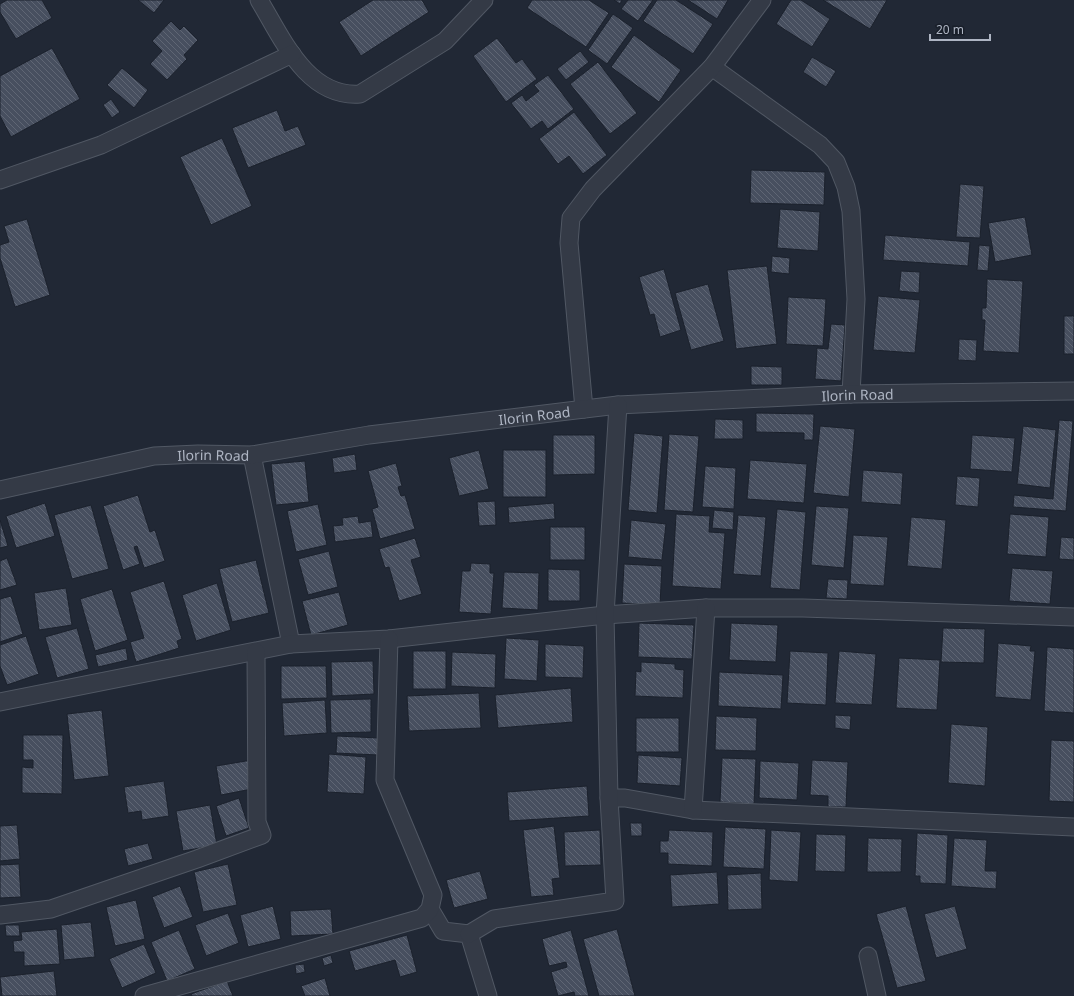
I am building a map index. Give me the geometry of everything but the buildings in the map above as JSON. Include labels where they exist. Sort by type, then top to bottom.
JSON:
[{"type":"street","points":[[259,0],[292,54],[314,79],[334,91],[348,95],[360,94],[445,41],[484,0]]},
{"type":"street","points":[[584,409],[569,243],[571,218],[593,189],[712,68],[762,0]]},
{"type":"street","points":[[0,180],[101,145],[292,54]]},
{"type":"street","points":[[712,68],[820,145],[836,162],[846,187],[852,211],[856,299],[851,394]]},
{"type":"street","name":"Ilorin Road","points":[[0,490],[154,456],[198,454],[252,455],[369,435],[618,405],[851,394],[1074,391]]},
{"type":"street","points":[[430,909],[443,931],[469,934],[494,919],[615,901],[608,798],[605,615],[618,405]]},
{"type":"street","points":[[252,455],[291,644]]},
{"type":"street","points":[[693,810],[706,608]]},
{"type":"street","points":[[0,702],[291,644],[389,639],[605,615],[706,608],[879,610],[1074,617]]},
{"type":"street","points":[[144,996],[422,918],[430,909],[433,895],[385,780],[389,639]]},
{"type":"street","points":[[0,915],[51,909],[262,835],[257,822],[256,652]]},
{"type":"street","points":[[608,798],[625,798],[693,810],[1074,827]]},
{"type":"street","points":[[469,934],[488,996]]},
{"type":"street","points":[[868,956],[877,996]]}]
